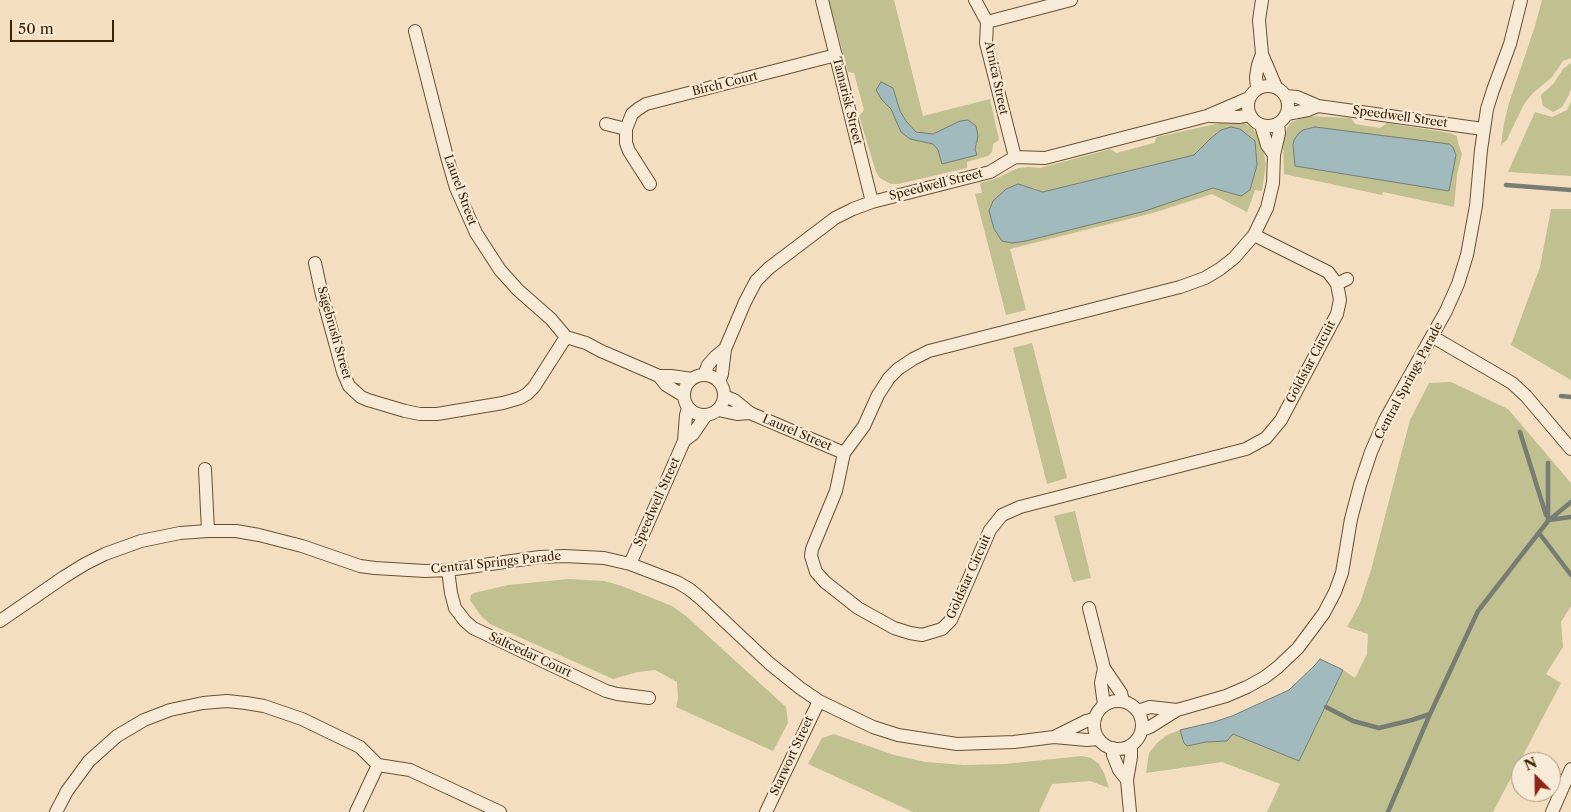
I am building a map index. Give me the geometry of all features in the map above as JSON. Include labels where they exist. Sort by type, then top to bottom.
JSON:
[{"type":"street","name":"Tamarisk Street","points":[[822,0],[872,202]]},
{"type":"street","name":"Arnica Street","points":[[975,0],[987,22],[986,43],[1015,158]]},
{"type":"street","points":[[987,22],[1070,0]]},
{"type":"street","points":[[1262,0],[1260,20],[1262,54],[1276,87]]},
{"type":"street","name":"Central Springs Parade","points":[[1142,730],[1176,710],[1226,696],[1264,677],[1278,667],[1298,648],[1312,630],[1335,592],[1342,574],[1355,502],[1371,452],[1385,420],[1433,337],[1458,284],[1467,255],[1476,206],[1483,129],[1492,90],[1510,44],[1522,0]]},
{"type":"street","name":"Laurel Street","points":[[415,32],[456,188],[476,233],[500,270],[518,290],[551,319],[566,337]]},
{"type":"street","points":[[1257,88],[1256,77],[1262,54]]},
{"type":"street","name":"Birch Court","points":[[626,129],[632,114],[646,104],[836,55]]},
{"type":"street","points":[[1263,86],[1276,87],[1286,96],[1287,114],[1278,124],[1266,126],[1252,119],[1248,109],[1249,98],[1257,88],[1263,86]]},
{"type":"street","name":"Speedwell Street","points":[[1286,96],[1297,97],[1318,106],[1483,129]]},
{"type":"street","name":"Speedwell Street","points":[[719,382],[722,374],[725,349],[751,289],[762,274],[835,218],[852,209],[872,202],[990,172],[1015,158],[1045,158],[1207,116],[1249,98]]},
{"type":"street","name":"Speedwell Street","points":[[1287,114],[1318,106]]},
{"type":"street","name":"Speedwell Street","points":[[1207,116],[1227,117],[1250,114]]},
{"type":"street","points":[[606,124],[626,129],[626,143],[629,151],[650,184]]},
{"type":"street","name":"Goldstar Circuit","points":[[1254,235],[1325,270],[1342,281],[1337,314],[1281,420],[1266,438],[1246,449],[1020,507],[1002,516],[990,530],[951,620],[935,632],[922,635],[894,628],[858,608],[825,582],[816,572],[811,556],[812,549],[836,491],[844,453],[864,426],[878,394],[898,369],[920,355],[1194,283],[1220,269],[1234,258],[1254,235],[1264,215],[1271,195],[1274,155],[1279,133],[1278,124]]},
{"type":"street","points":[[1261,125],[1267,145],[1274,155]]},
{"type":"street","name":"Sagebrush Street","points":[[316,263],[322,295],[345,379],[349,386],[361,397],[396,408],[420,414],[437,414],[503,403],[520,398],[534,387],[566,337]]},
{"type":"street","points":[[566,337],[586,343],[601,352],[659,376],[710,376],[722,386],[723,401],[718,410],[712,414],[706,415],[693,412],[686,402],[666,385],[659,376]]},
{"type":"street","points":[[1433,337],[1512,383],[1526,396],[1571,449]]},
{"type":"street","name":"Speedwell Street","points":[[698,377],[715,357],[725,349]]},
{"type":"street","points":[[686,402],[685,390],[698,377]]},
{"type":"street","name":"Laurel Street","points":[[724,396],[734,400],[750,414],[844,453]]},
{"type":"street","name":"Speedwell Street","points":[[630,564],[684,441],[686,402]]},
{"type":"street","name":"Laurel Street","points":[[718,410],[733,414],[750,414]]},
{"type":"street","name":"Speedwell Street","points":[[684,441],[694,434],[706,415]]},
{"type":"street","points":[[205,469],[208,531]]},
{"type":"street","name":"Central Springs Parade","points":[[0,621],[64,577],[105,554],[147,539],[180,533],[236,531],[259,534],[293,543],[360,566],[375,568],[426,571],[564,556],[604,558],[630,564],[677,582],[689,589],[769,663],[800,688],[845,715],[873,727],[898,735],[956,744],[985,744],[1054,737],[1098,739]]},
{"type":"street","name":"Saltcedar Court","points":[[448,570],[455,608],[473,628],[606,691],[650,698]]},
{"type":"street","points":[[1089,608],[1104,668],[1121,693],[1123,701]]},
{"type":"street","points":[[1104,668],[1101,683],[1104,705]]},
{"type":"street","points":[[1117,700],[1123,701],[1134,706],[1138,711],[1142,730],[1131,745],[1125,748],[1113,748],[1098,739],[1095,732],[1094,719],[1100,708],[1104,705],[1117,700]]},
{"type":"street","points":[[56,812],[67,791],[89,762],[117,736],[170,710],[203,703],[227,701],[246,703],[285,712],[354,743],[365,751],[369,758],[378,765],[410,770],[500,812]]},
{"type":"street","name":"Starwort Street","points":[[766,812],[819,701]]},
{"type":"street","name":"Central Springs Parade","points":[[1138,711],[1150,707],[1176,710]]},
{"type":"street","name":"Central Springs Parade","points":[[1054,737],[1094,719]]},
{"type":"street","points":[[1130,812],[1127,780],[1131,745]]},
{"type":"street","points":[[1113,748],[1113,756],[1119,770],[1127,780]]},
{"type":"street","points":[[356,812],[378,765]]},
{"type":"street","points":[[1552,812],[1571,769]]},
{"type":"green space","points":[[829,0],[894,0],[923,116],[990,99],[999,140],[993,144],[992,152],[988,156],[967,162],[967,168],[891,184],[880,178],[876,172],[859,116],[864,110],[854,73],[848,72]],"holes":[[[893,88],[900,111],[916,132],[933,134],[960,121],[977,143],[975,149],[940,155],[938,149],[933,144],[922,141],[895,117],[891,109]]]},
{"type":"green space","points":[[1542,0],[1571,0],[1571,58],[1563,61],[1552,77],[1533,93],[1524,104],[1507,140],[1501,145],[1509,103]]},
{"type":"green space","points":[[1571,63],[1571,89],[1569,95],[1562,107],[1553,112],[1543,106],[1541,96],[1554,83],[1563,69]]},
{"type":"green space","points":[[1571,101],[1571,176],[1508,172],[1535,112],[1552,117],[1567,110]]},
{"type":"green space","points":[[1306,116],[1351,118],[1355,124],[1380,128],[1387,123],[1450,133],[1457,136],[1462,154],[1457,175],[1454,207],[1383,192],[1382,195],[1284,174],[1283,144],[1287,128],[1292,122]],"holes":[[[1298,134],[1449,144],[1453,147],[1449,191],[1295,166],[1293,145]]]},
{"type":"green space","points":[[1239,121],[1252,127],[1261,140],[1266,164],[1262,191],[1255,190],[1247,212],[1212,194],[1153,213],[1010,249],[1026,310],[1006,315],[975,194],[982,193],[980,183],[995,179],[1018,168],[1040,168],[1111,149],[1116,153],[1154,143],[1157,137],[1220,123]],"holes":[[[1221,130],[1241,196],[1213,188],[993,200],[1033,188],[1043,192],[1194,155]]]},
{"type":"green space","points":[[1551,209],[1571,209],[1571,380],[1511,345],[1540,267]]},
{"type":"green space","points":[[1032,343],[1067,478],[1047,484],[1013,348]]},
{"type":"green space","points":[[1451,382],[1508,409],[1571,483],[1571,606],[1561,622],[1563,647],[1546,674],[1561,683],[1525,752],[1511,752],[1511,778],[1493,812],[1267,812],[1280,784],[1222,762],[1146,773],[1149,753],[1167,735],[1180,730],[1184,743],[1187,745],[1227,741],[1233,734],[1299,761],[1343,670],[1355,678],[1367,654],[1368,634],[1347,627],[1360,603],[1371,570],[1410,420],[1429,383]]},
{"type":"green space","points":[[1075,511],[1091,578],[1073,582],[1054,516]]},
{"type":"green space","points":[[568,579],[604,581],[622,586],[672,606],[686,616],[786,707],[788,723],[773,751],[676,707],[678,698],[677,682],[655,670],[638,672],[613,679],[490,624],[481,616],[470,600],[471,595],[474,593],[508,585]]},
{"type":"green space","points":[[834,734],[894,755],[926,762],[964,765],[1005,764],[1082,756],[1091,758],[1099,764],[1109,788],[1090,781],[1052,784],[1039,812],[913,812],[808,764],[822,738]]},
{"type":"water","points":[[881,82],[893,88],[900,111],[916,132],[933,134],[960,121],[968,120],[976,126],[978,136],[975,149],[977,155],[942,164],[938,150],[933,144],[910,139],[901,132],[891,109],[876,90]]},
{"type":"water","points":[[1231,127],[1240,129],[1255,141],[1257,165],[1250,190],[1241,196],[1213,188],[1145,211],[1012,243],[1002,241],[994,229],[989,211],[993,201],[1006,189],[1018,184],[1043,192],[1194,155],[1221,130]]},
{"type":"water","points":[[1315,127],[1449,144],[1453,147],[1456,155],[1449,191],[1295,166],[1294,140],[1303,130]]},
{"type":"water","points":[[1320,659],[1343,670],[1299,761],[1233,734],[1227,741],[1206,742],[1187,746],[1184,743],[1180,730],[1232,716],[1289,690]]},
{"type":"waterway","points":[[1506,185],[1571,190]]},
{"type":"waterway","points":[[1561,396],[1571,397]]},
{"type":"waterway","points":[[1520,432],[1546,515]]},
{"type":"waterway","points":[[1388,812],[1430,714],[1478,611],[1548,521],[1548,463]]},
{"type":"waterway","points":[[1548,521],[1571,502]]},
{"type":"waterway","points":[[1549,520],[1571,517]]},
{"type":"waterway","points":[[1539,533],[1571,575]]},
{"type":"waterway","points":[[1326,707],[1353,721],[1379,728],[1430,714]]}]
